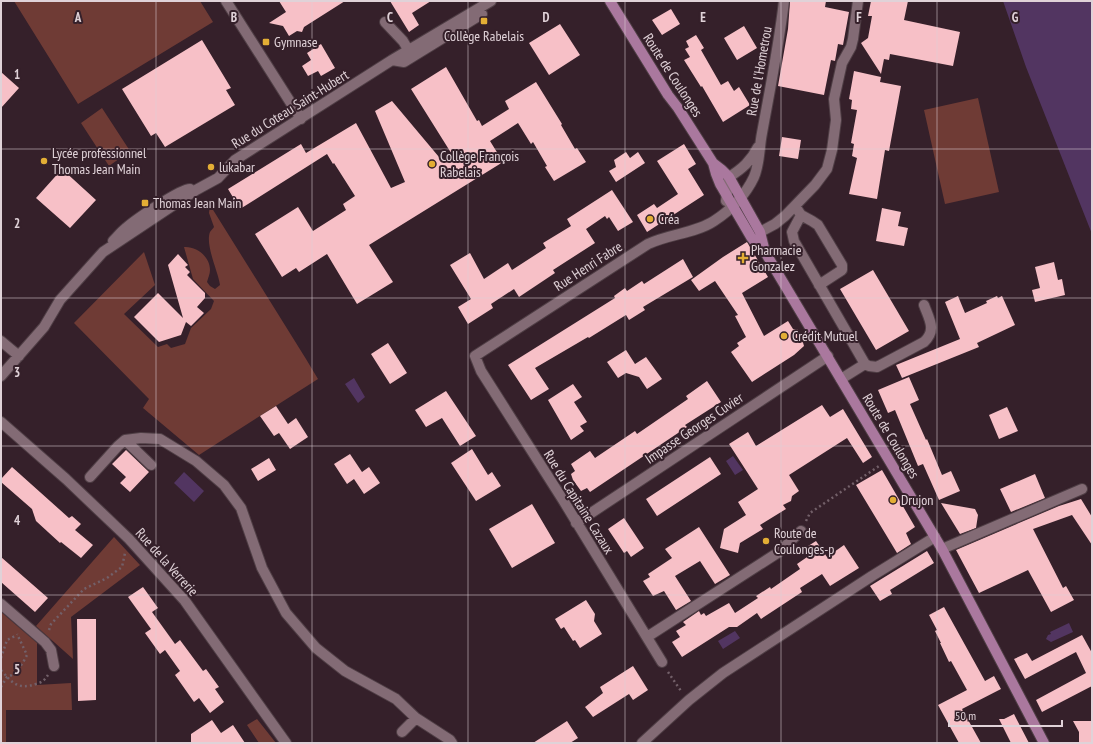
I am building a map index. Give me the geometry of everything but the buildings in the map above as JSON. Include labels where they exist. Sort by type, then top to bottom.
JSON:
[{"type":"main road","name":"Route de Coulonges","points":[[610,1],[668,95],[713,163],[716,174],[751,237],[765,252]]},
{"type":"main road","name":"Route de Coulonges","points":[[713,163],[729,177],[760,232],[765,252],[942,549],[1044,743]]},
{"type":"street","points":[[226,1],[301,119]]},
{"type":"street","name":"Rue du Coteau Saint-Hubert","points":[[1,376],[44,327],[60,300],[103,252],[196,190],[218,178],[235,160],[392,60],[491,1]]},
{"type":"street","points":[[392,60],[404,62],[456,31],[492,7],[495,1]]},
{"type":"street","name":"Rue de l'Hometrou","points":[[741,199],[755,175],[758,166],[760,146],[781,31],[784,1]]},
{"type":"street","points":[[760,232],[775,224],[785,216],[815,185],[827,169],[836,120],[834,99],[842,63],[853,39],[858,1]]},
{"type":"street","points":[[385,22],[409,51]]},
{"type":"street","name":"Rue de l'Hometrou","points":[[729,177],[744,167],[760,146]]},
{"type":"street","points":[[724,214],[729,177]]},
{"type":"street","name":"Rue Henri Fabre","points":[[475,356],[648,244],[658,239],[701,228],[712,223],[741,199]]},
{"type":"street","points":[[795,206],[801,216],[818,225],[842,265],[842,270],[819,285]]},
{"type":"street","points":[[801,216],[792,232],[792,237],[865,364],[877,367],[924,342],[930,337],[932,331],[931,323],[924,305]]},
{"type":"street","points":[[1,341],[19,356]]},
{"type":"street","name":"Rue du Capitaine Cazaux","points":[[475,356],[481,371],[662,662]]},
{"type":"street","name":"Impasse Georges Cuvier","points":[[576,523],[828,356]]},
{"type":"street","points":[[841,378],[865,364]]},
{"type":"street","name":"Rue de la Verrerie","points":[[1,422],[66,479],[129,540],[184,601],[286,743]]},
{"type":"street","points":[[90,477],[118,446],[126,440],[141,438],[160,439],[196,461],[224,485],[241,508],[262,568],[286,613],[316,648],[345,671],[396,699],[416,718],[450,740],[452,743]]},
{"type":"street","points":[[126,440],[151,465]]},
{"type":"street","points":[[942,549],[1082,489]]},
{"type":"street","points":[[647,637],[778,552],[801,531]]},
{"type":"street","points":[[642,743],[689,700],[723,673],[935,537]]},
{"type":"street","points":[[1,604],[46,642],[51,650],[54,666]]},
{"type":"street","points":[[402,732],[416,718]]},
{"type":"path","points":[[801,531],[810,513],[888,460]]},
{"type":"path","points":[[46,642],[51,624],[84,589],[108,578],[122,567],[129,540]]},
{"type":"path","points":[[1,658],[6,640],[17,635],[22,622]]},
{"type":"path","points":[[1,686],[7,677],[12,676],[27,655],[17,635]]},
{"type":"path","points":[[662,662],[681,692],[689,700]]},
{"type":"path","points":[[1,670],[16,684],[26,687],[44,681],[54,666]]},
{"type":"shaded area","points":[[14,1],[200,1],[213,22],[78,104]]},
{"type":"shaded area","points":[[1003,1],[1092,1],[1092,234],[1026,67]]},
{"type":"shaded area","points":[[978,98],[999,192],[945,204],[924,110]]},
{"type":"shaded area","points":[[102,108],[130,151],[109,166],[81,123]]},
{"type":"shaded area","points":[[210,205],[318,379],[199,455],[143,408],[149,399],[74,323],[144,252],[155,285],[124,314],[158,347],[167,344],[171,348],[185,344],[191,328],[211,309],[214,301],[193,279],[184,247],[194,248],[202,253],[208,261],[210,270],[207,282],[215,289],[220,285],[209,244],[210,232],[214,227],[209,213]]},
{"type":"shaded area","points":[[354,378],[365,397],[358,403],[345,384]]},
{"type":"shaded area","points":[[733,456],[743,470],[735,475],[726,461]]},
{"type":"shaded area","points":[[184,472],[204,491],[194,502],[174,483]]},
{"type":"shaded area","points":[[114,537],[140,565],[71,617],[73,659],[36,626]]},
{"type":"shaded area","points":[[1,612],[37,643],[37,685],[71,683],[72,710],[6,710],[6,743],[1,743]]},
{"type":"shaded area","points":[[1069,623],[1073,632],[1051,642],[1046,639],[1048,635],[1051,634],[1050,632]]},
{"type":"shaded area","points":[[735,631],[740,638],[723,649],[718,641]]},
{"type":"shaded area","points":[[257,719],[276,743],[259,743],[247,725]]},
{"type":"place","name":"Collège Rabelais","points":[[484,21]]},
{"type":"place","name":"Gymnase","points":[[266,42]]},
{"type":"place","name":"Lycée professionnel Thomas Jean Main","points":[[44,161]]},
{"type":"place","name":"Collège François Rabelais","points":[[432,164]]},
{"type":"place","name":"lukabar","points":[[211,167]]},
{"type":"place","name":"Thomas Jean Main","points":[[145,203]]},
{"type":"place","name":"Créa","points":[[650,219]]},
{"type":"place","name":"Pharmacie Gonzalez","points":[[743,258]]},
{"type":"place","name":"Crédit Mutuel","points":[[784,336]]},
{"type":"place","name":"Drujon","points":[[893,500]]},
{"type":"place","name":"Route de Coulonges-p","points":[[766,541]]}]
